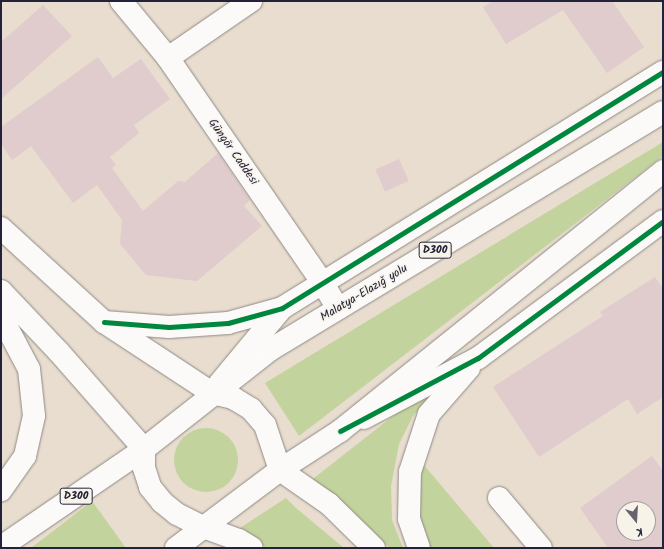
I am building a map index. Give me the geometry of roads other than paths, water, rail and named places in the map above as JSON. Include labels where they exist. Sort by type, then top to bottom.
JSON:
[{"type":"main road","name":"Güngör Caddesi","points":[[121,1],[168,58],[322,282],[338,309]]},
{"type":"main road","points":[[168,58],[251,1]]},
{"type":"main road","points":[[104,322],[169,327],[228,323],[282,308],[663,72]]},
{"type":"main road","name":"Malatya-Elazığ yolu","points":[[212,393],[270,350],[663,112]]},
{"type":"main road","points":[[340,431],[663,171]]},
{"type":"main road","points":[[176,548],[280,470],[340,431],[478,358],[663,221]]},
{"type":"main road","points":[[1,228],[104,322],[212,393],[233,398],[251,409],[265,426],[280,470],[329,504],[374,548]]},
{"type":"main road","points":[[1,291],[58,351],[144,449],[144,468],[150,487],[162,502],[177,514],[203,527],[239,540],[252,548]]},
{"type":"main road","points":[[144,449],[212,393],[282,308]]},
{"type":"main road","points":[[1,316],[29,369],[34,416],[25,456],[1,490]]},
{"type":"main road","points":[[419,548],[409,519],[410,472],[429,414],[478,358]]},
{"type":"main road","name":"D300","points":[[3,545],[144,449]]},
{"type":"main road","points":[[499,498],[541,548]]}]
